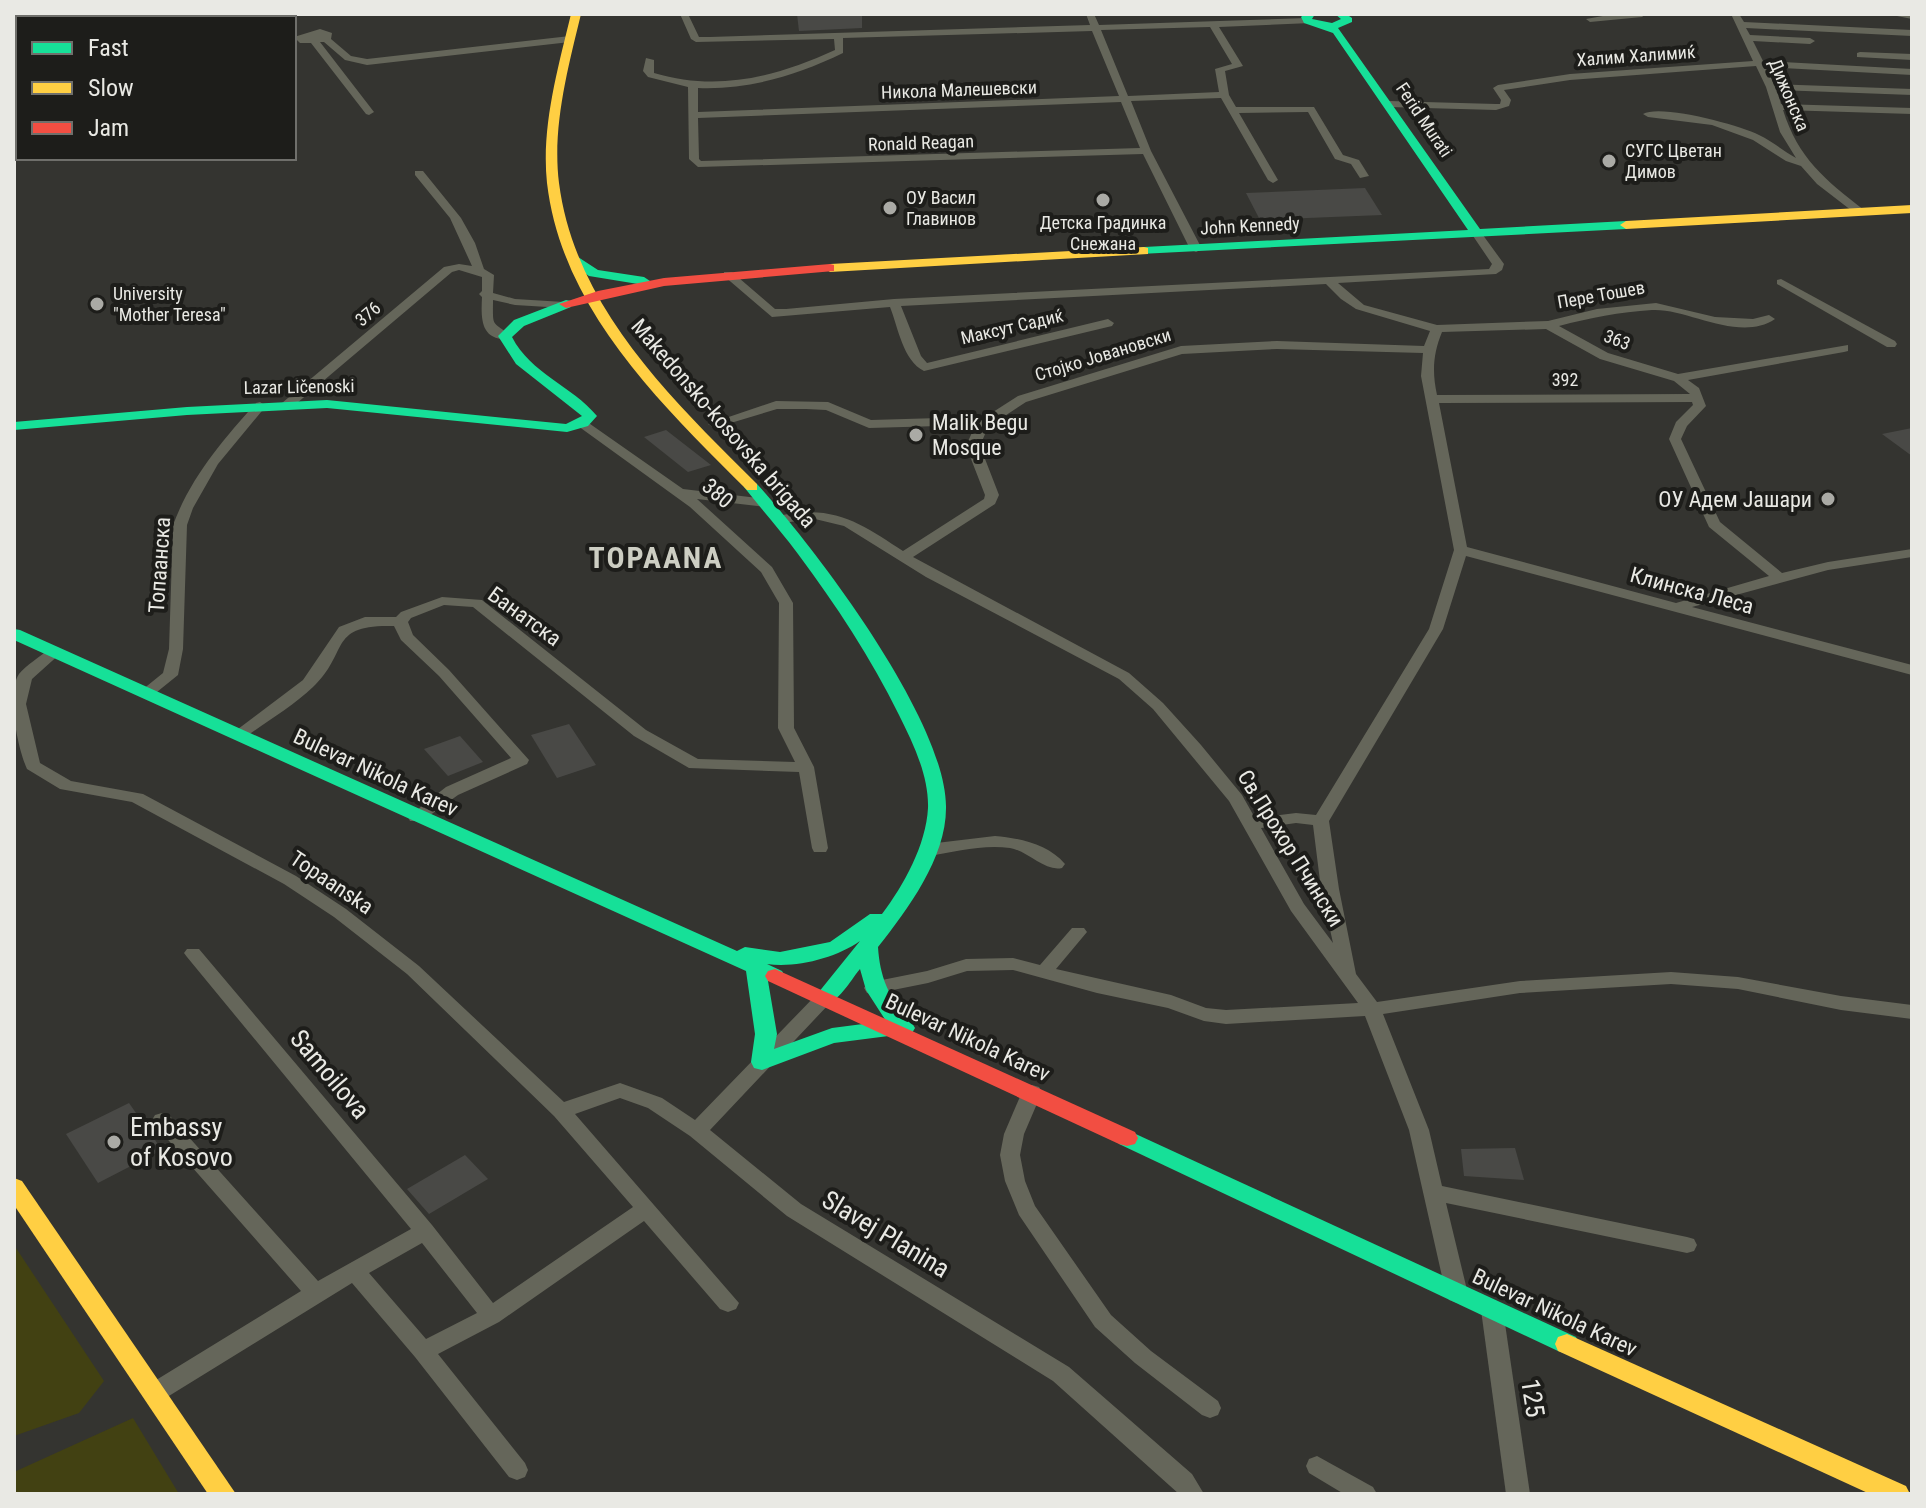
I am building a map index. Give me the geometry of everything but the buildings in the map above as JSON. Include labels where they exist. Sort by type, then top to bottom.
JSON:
[{"type":"street","name":"Makedonsko-kosovska brigada","points":[[576,14],[562,81],[553,183],[563,230],[574,260],[592,298],[618,340],[695,429],[781,519],[874,654],[914,728],[931,771],[938,806],[928,850],[902,901],[824,998]]},
{"type":"street","points":[[684,14],[696,39],[1324,21]]},
{"type":"street","points":[[1090,14],[1146,151],[1196,249]]},
{"type":"street","points":[[1590,19],[1642,14]]},
{"type":"street","name":"Дижонска","points":[[1735,14],[1771,87],[1785,132],[1805,164],[1821,182],[1860,212]]},
{"type":"street","points":[[1891,14],[1912,16]]},
{"type":"street","name":"Ferid Murati","points":[[1324,21],[1389,104],[1476,233]]},
{"type":"street","points":[[1213,24],[1238,66],[1220,69],[1224,95],[1273,180]]},
{"type":"street","points":[[1740,25],[1912,33]]},
{"type":"street","points":[[296,30],[329,35],[315,42],[303,41],[299,37],[306,33]]},
{"type":"street","points":[[649,60],[648,71],[651,75],[693,87],[770,80],[840,51],[838,36]]},
{"type":"street","points":[[1747,38],[1810,41]]},
{"type":"street","points":[[326,39],[348,58],[367,62],[570,39]]},
{"type":"street","points":[[315,42],[369,112]]},
{"type":"street","points":[[1860,55],[1912,57]]},
{"type":"street","name":"Халим Халимиќ","points":[[1389,104],[1496,107],[1504,106],[1506,100],[1498,88],[1519,83],[1606,73],[1758,63],[1912,72]]},
{"type":"street","points":[[693,87],[694,115]]},
{"type":"street","points":[[1771,87],[1912,92]]},
{"type":"street","name":"Никола Малешевски","points":[[694,115],[1224,95]]},
{"type":"street","points":[[1777,107],[1912,111]]},
{"type":"street","points":[[1233,110],[1311,109],[1339,157],[1355,162],[1364,176]]},
{"type":"street","points":[[1648,114],[1701,120],[1751,135],[1781,156],[1805,164]]},
{"type":"street","name":"Ronald Reagan","points":[[694,115],[694,159],[698,164],[1146,151]]},
{"type":"street","points":[[419,173],[466,231],[479,271],[488,275],[485,294],[487,322],[491,329],[505,336],[512,326],[529,316],[592,298]]},
{"type":"street","name":"John Kennedy","points":[[592,298],[728,274],[1912,209]]},
{"type":"street","points":[[728,274],[772,313],[894,302],[1492,272],[1498,264],[1476,233]]},
{"type":"street","points":[[574,260],[594,273],[611,277],[678,282]]},
{"type":"street","name":"376","points":[[286,406],[448,269],[459,267],[479,271]]},
{"type":"street","name":"Пере Тошев","points":[[1329,280],[1360,307],[1437,329],[1548,325],[1571,318],[1656,306],[1715,321],[1753,323],[1769,319]]},
{"type":"street","points":[[618,340],[618,323],[624,309],[678,282]]},
{"type":"street","points":[[1781,282],[1891,344]]},
{"type":"street","points":[[485,294],[515,302],[564,305]]},
{"type":"street","name":"Максут Садиќ","points":[[894,302],[915,357],[924,367],[1108,323]]},
{"type":"street","name":"363","points":[[1548,325],[1604,356],[1678,378]]},
{"type":"street","points":[[1349,977],[1330,889],[1321,821],[1436,629],[1461,550],[1427,376],[1429,350],[1437,329]]},
{"type":"street","name":"380","points":[[505,336],[517,362],[585,410],[590,416],[583,423],[680,492],[767,570],[786,603],[786,728],[806,767],[820,848]]},
{"type":"street","name":"Стојко Јовановски","points":[[982,425],[1022,399],[1181,350],[1264,345],[1429,350]]},
{"type":"street","points":[[1678,378],[1844,348]]},
{"type":"street","points":[[1678,378],[1699,398],[1700,406],[1677,432],[1675,439],[1714,524],[1779,578]]},
{"type":"street","name":"392","points":[[1431,399],[1699,398]]},
{"type":"street","points":[[714,424],[776,405],[806,405],[828,406],[869,424],[939,422],[982,425],[973,446],[992,495],[990,501],[903,557]]},
{"type":"street","name":"Lazar Ličenoski","points":[[14,426],[260,406],[386,408],[553,429],[583,423]]},
{"type":"street","name":"Топаанска","points":[[147,693],[170,675],[176,649],[180,525],[184,510],[198,480],[260,406]]},
{"type":"street","points":[[680,492],[766,503]]},
{"type":"street","name":"Св.Прохор Пчински","points":[[781,519],[815,515],[849,523],[903,557],[1124,676],[1158,706],[1195,748],[1236,799],[1297,907],[1372,1009],[1419,1130],[1457,1294]]},
{"type":"street","name":"Клинска Леса","points":[[1461,550],[1912,670]]},
{"type":"street","points":[[1671,608],[1828,566],[1912,553]]},
{"type":"street","name":"Банатска","points":[[400,622],[406,615],[442,601],[477,603],[640,733],[695,764],[806,767]]},
{"type":"street","points":[[238,735],[309,683],[344,630],[365,621],[400,622],[406,637],[444,673],[521,760],[452,791],[416,817]]},
{"type":"street","name":"Bulevar Nikola Karev","points":[[14,634],[416,817],[893,1028],[1457,1294],[1897,1494]]},
{"type":"street","name":"Topaanska","points":[[54,652],[25,677],[18,704],[33,765],[66,785],[137,798],[303,888],[340,913],[413,970],[561,1111],[728,1303]]},
{"type":"street","points":[[1250,824],[1296,818],[1321,821]]},
{"type":"street","points":[[928,850],[998,840],[1021,843],[1056,864]]},
{"type":"street","points":[[709,948],[780,959],[836,948],[902,901]]},
{"type":"street","points":[[1043,973],[1078,932]]},
{"type":"street","points":[[868,944],[867,970],[873,988],[888,1013],[917,1039]]},
{"type":"street","name":"Samoilova","points":[[193,953],[425,1231],[491,1316]]},
{"type":"street","points":[[873,988],[928,977],[966,965],[1013,964],[1215,1015],[1282,1016],[1372,1009],[1520,987],[1671,978],[1738,983],[1841,1003],[1912,1012]]},
{"type":"street","points":[[756,968],[766,1034],[762,1062]]},
{"type":"street","points":[[697,1131],[824,998]]},
{"type":"street","points":[[762,1062],[832,1036],[893,1028]]},
{"type":"street","name":"Slavej Planina","points":[[561,1111],[608,1092],[625,1090],[655,1103],[697,1131],[794,1210],[1061,1374],[1184,1481],[1192,1494]]},
{"type":"street","points":[[1032,1092],[1014,1134],[1010,1155],[1015,1181],[1026,1209],[1103,1321],[1143,1357],[1210,1408]]},
{"type":"street","points":[[162,1120],[316,1293]]},
{"type":"street","points":[[14,1187],[223,1494]]},
{"type":"street","points":[[1433,1192],[1687,1245]]},
{"type":"street","points":[[423,1351],[491,1316],[644,1210]]},
{"type":"street","points":[[156,1392],[316,1293],[425,1231]]},
{"type":"street","points":[[355,1272],[423,1351],[517,1470]]},
{"type":"street","name":"125","points":[[1492,1310],[1518,1494]]},
{"type":"street","points":[[1317,1466],[1365,1494]]},
{"type":"shaded area","points":[[14,1245],[104,1381],[79,1413],[14,1436]]},
{"type":"shaded area","points":[[133,1418],[179,1494],[14,1494],[14,1472]]},
{"type":"traffic: fast","points":[[1310,14],[1306,17],[1308,21],[1333,26],[1348,20],[1340,14]]},
{"type":"traffic: fast","points":[[1325,25],[1337,31],[1476,233]]},
{"type":"traffic: fast","points":[[1144,251],[1626,225]]},
{"type":"traffic: fast","points":[[574,260],[594,273],[644,281]]},
{"type":"traffic: fast","points":[[14,426],[187,411],[327,404],[567,428],[583,423],[590,416],[521,362],[505,336],[519,323],[566,304]]},
{"type":"traffic: fast","points":[[752,487],[803,549],[866,641],[918,736],[933,776],[937,808],[923,862],[895,910],[824,998]]},
{"type":"traffic: fast","points":[[14,634],[775,976]]},
{"type":"traffic: fast","points":[[745,954],[780,959],[836,948],[877,919]]},
{"type":"traffic: fast","points":[[868,944],[876,990],[905,1028]]},
{"type":"traffic: fast","points":[[756,968],[766,1034],[762,1062]]},
{"type":"traffic: fast","points":[[762,1062],[832,1036],[891,1028]]},
{"type":"traffic: fast","points":[[1127,1138],[1567,1344]]},
{"type":"traffic: slow","points":[[576,14],[558,98],[552,161],[561,226],[576,269],[599,310],[656,387],[752,487]]},
{"type":"traffic: slow","points":[[1626,225],[1912,209]]},
{"type":"traffic: slow","points":[[830,268],[1144,251]]},
{"type":"traffic: slow","points":[[14,1187],[223,1494]]},
{"type":"traffic: slow","points":[[1567,1344],[1897,1494]]},
{"type":"traffic: jam","points":[[566,304],[664,282],[730,274],[830,268]]},
{"type":"traffic: jam","points":[[775,976],[1127,1138]]},
{"type":"place","name":"СУГС Цветан Димов","points":[[1609,161]]},
{"type":"place","name":"Детска Градинка Снежана","points":[[1103,200]]},
{"type":"place","name":"ОУ Васил Главинов","points":[[890,208]]},
{"type":"place","name":"University \"Mother Teresa\"","points":[[97,304]]},
{"type":"place","name":"Malik Begu Mosque","points":[[916,435]]},
{"type":"place","name":"ОУ Адем Јашари","points":[[1828,499]]},
{"type":"place","name":"Embassy of Kosovo","points":[[114,1142]]},
{"type":"district","name":"TOPAANA","points":[[656,558]]}]
